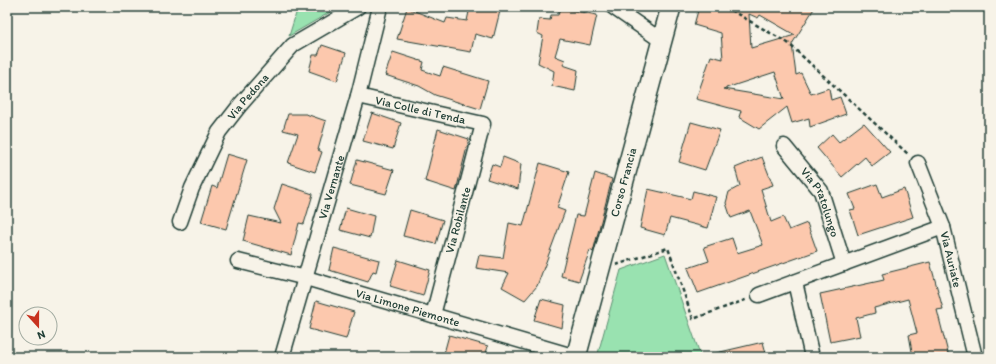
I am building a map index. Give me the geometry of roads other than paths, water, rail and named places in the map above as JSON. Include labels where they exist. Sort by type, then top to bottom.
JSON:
[{"type":"main road","name":"Corso Francia","points":[[576,357],[671,7]]},
{"type":"street","name":"Via Pedona","points":[[180,222],[192,188],[219,132],[240,105],[293,45],[358,7]]},
{"type":"street","points":[[358,96],[380,7]]},
{"type":"street","points":[[613,7],[662,41]]},
{"type":"street","name":"Via Colle di Tenda","points":[[358,96],[483,124]]},
{"type":"street","name":"Via Vernante","points":[[282,357],[358,96]]},
{"type":"street","name":"Via Robilante","points":[[433,315],[483,124]]},
{"type":"street","name":"Via Pratolungo","points":[[784,146],[821,191],[844,264]]},
{"type":"street","name":"Via Auriate","points":[[918,163],[943,227],[975,357]]},
{"type":"street","points":[[759,295],[943,227]]},
{"type":"street","name":"Via Limone Piemonte","points":[[238,261],[306,278],[576,357]]},
{"type":"street","points":[[795,282],[812,357]]}]
